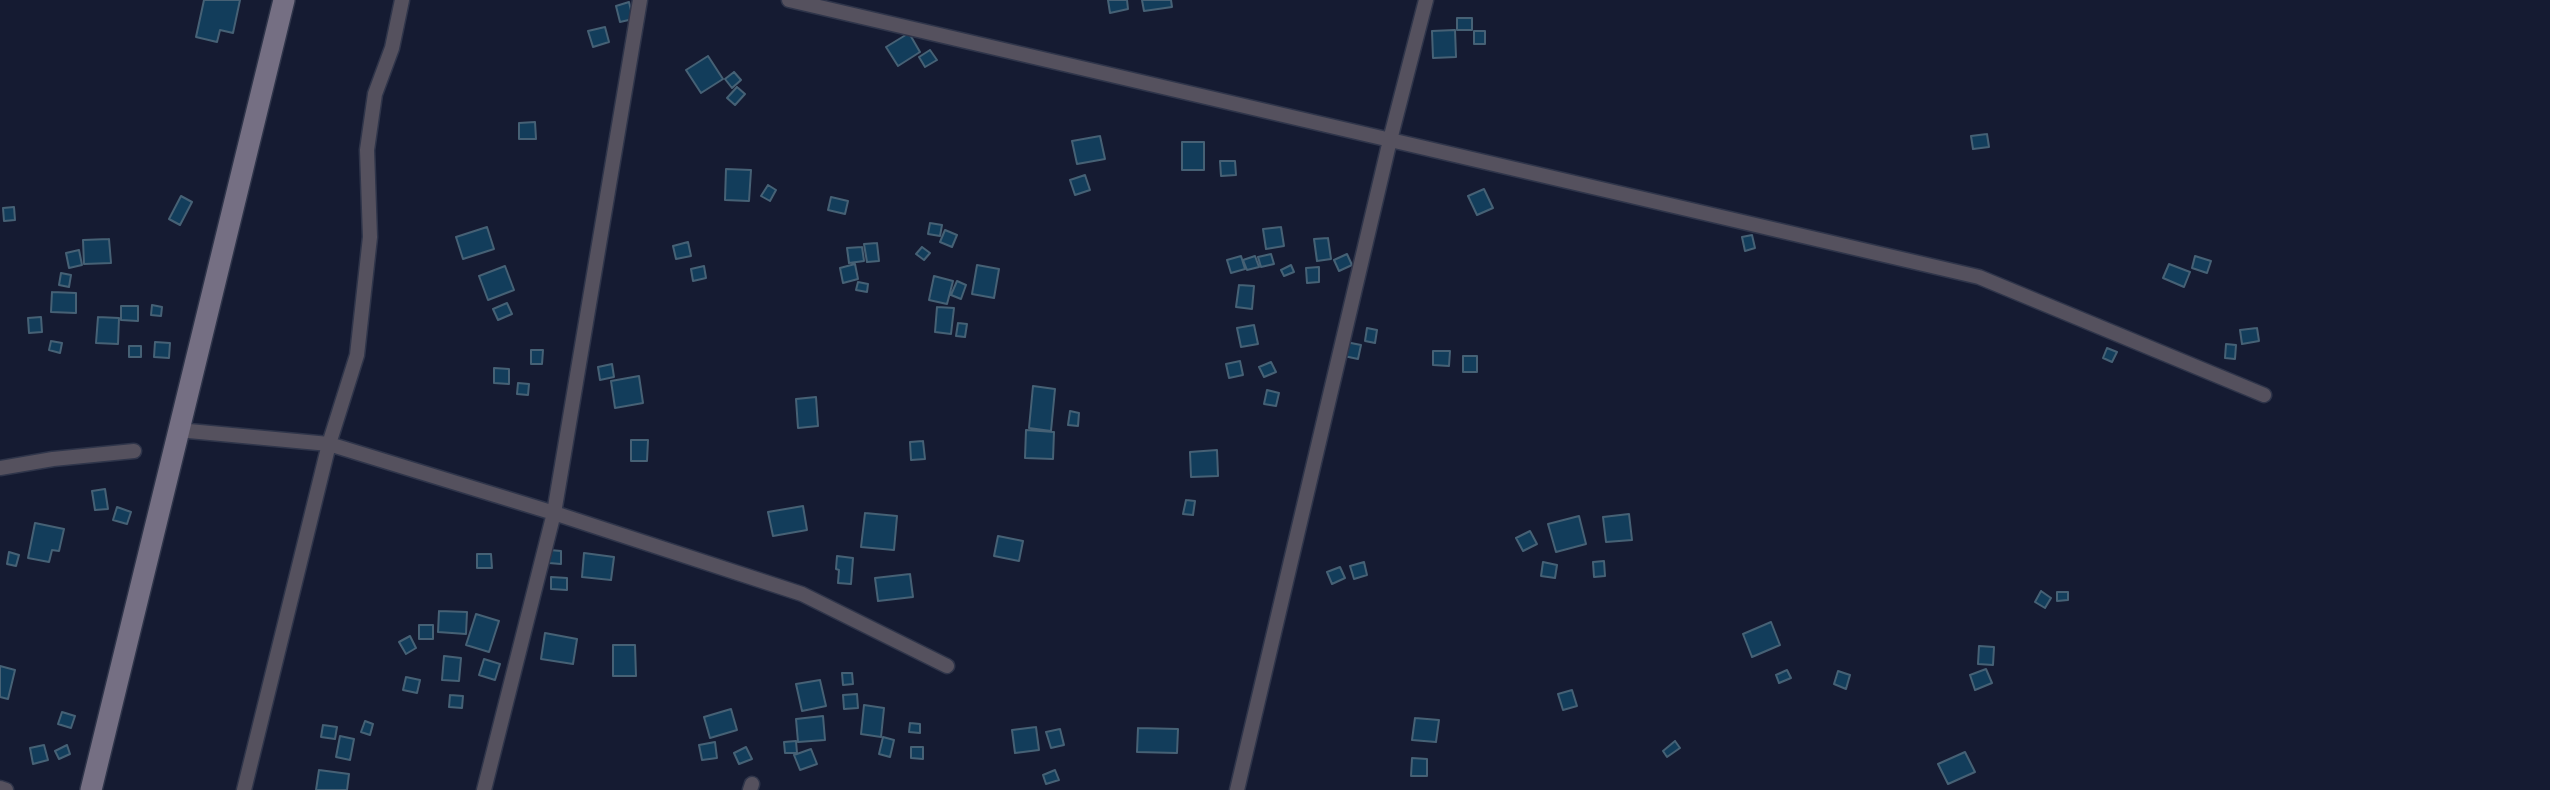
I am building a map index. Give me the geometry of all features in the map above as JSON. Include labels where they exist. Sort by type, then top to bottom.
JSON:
[{"type":"main road","points":[[90,790],[284,0]]},
{"type":"street","points":[[243,790],[329,444],[356,355],[370,237],[367,150],[376,94],[392,48],[402,0]]},
{"type":"street","points":[[484,790],[554,513],[640,0]]},
{"type":"street","points":[[789,0],[1979,277],[2263,395]]},
{"type":"street","points":[[1237,790],[1390,140],[1426,0]]},
{"type":"street","points":[[178,430],[329,444],[554,513],[802,594],[947,666]]},
{"type":"street","points":[[0,468],[54,459],[134,451]]},
{"type":"street","points":[[0,788],[6,790]]},
{"type":"building","points":[[204,0],[240,0],[233,33],[220,30],[217,42],[196,37]]},
{"type":"building","points":[[1108,0],[1127,0],[1128,9],[1110,13]]},
{"type":"building","points":[[1142,0],[1171,0],[1172,7],[1144,11]]},
{"type":"building","points":[[629,2],[633,19],[620,22],[616,6]]},
{"type":"building","points":[[1457,18],[1472,18],[1472,30],[1457,30]]},
{"type":"building","points":[[605,27],[609,42],[593,47],[588,31]]},
{"type":"building","points":[[1455,30],[1456,57],[1433,58],[1432,31]]},
{"type":"building","points":[[1474,31],[1485,31],[1485,44],[1474,44]]},
{"type":"building","points":[[909,33],[920,52],[898,66],[886,47]]},
{"type":"building","points":[[930,50],[937,60],[925,67],[919,57]]},
{"type":"building","points":[[708,56],[723,79],[701,93],[686,70]]},
{"type":"building","points":[[734,72],[741,80],[732,88],[725,79]]},
{"type":"building","points":[[737,87],[745,94],[735,105],[727,98]]},
{"type":"building","points":[[535,122],[536,139],[519,139],[519,123]]},
{"type":"building","points":[[1987,134],[1989,147],[1973,149],[1971,136]]},
{"type":"building","points":[[1100,136],[1105,159],[1077,164],[1072,141]]},
{"type":"building","points":[[1182,142],[1204,142],[1204,170],[1182,170]]},
{"type":"building","points":[[1220,161],[1235,161],[1236,175],[1221,176]]},
{"type":"building","points":[[726,169],[751,170],[749,201],[725,200]]},
{"type":"building","points":[[1085,175],[1090,190],[1075,195],[1070,180]]},
{"type":"building","points":[[768,185],[776,190],[770,201],[761,196]]},
{"type":"building","points":[[1484,189],[1493,208],[1477,215],[1468,196]]},
{"type":"building","points":[[181,196],[192,202],[180,225],[169,219]]},
{"type":"building","points":[[831,197],[848,201],[845,214],[828,210]]},
{"type":"building","points":[[14,207],[15,220],[4,221],[3,208]]},
{"type":"building","points":[[930,223],[942,225],[940,236],[928,234]]},
{"type":"building","points":[[487,227],[494,249],[463,259],[456,237]]},
{"type":"building","points":[[1281,227],[1284,246],[1266,249],[1263,229]]},
{"type":"building","points":[[945,230],[957,235],[952,247],[940,242]]},
{"type":"building","points":[[1752,235],[1755,248],[1745,251],[1742,237]]},
{"type":"building","points":[[1328,238],[1331,259],[1317,261],[1314,239]]},
{"type":"building","points":[[109,239],[111,263],[84,264],[83,240]]},
{"type":"building","points":[[688,242],[691,256],[676,259],[673,246]]},
{"type":"building","points":[[877,243],[879,261],[867,262],[864,244]]},
{"type":"building","points":[[862,247],[864,261],[849,263],[847,248]]},
{"type":"building","points":[[922,247],[930,253],[924,260],[916,254]]},
{"type":"building","points":[[79,250],[82,265],[69,268],[66,253]]},
{"type":"building","points":[[1271,254],[1274,264],[1261,267],[1258,257]]},
{"type":"building","points":[[1347,254],[1352,265],[1339,271],[1334,260]]},
{"type":"building","points":[[1241,256],[1245,269],[1231,273],[1227,260]]},
{"type":"building","points":[[1255,256],[1259,267],[1247,270],[1243,260]]},
{"type":"building","points":[[2195,256],[2211,261],[2207,273],[2192,268]]},
{"type":"building","points":[[855,264],[858,279],[843,283],[840,268]]},
{"type":"building","points":[[2169,264],[2190,272],[2184,287],[2163,278]]},
{"type":"building","points":[[977,265],[999,269],[994,298],[972,294]]},
{"type":"building","points":[[1291,265],[1294,272],[1284,276],[1281,270]]},
{"type":"building","points":[[505,266],[514,290],[488,300],[479,276]]},
{"type":"building","points":[[704,266],[706,278],[693,281],[691,269]]},
{"type":"building","points":[[1319,267],[1319,282],[1307,283],[1306,268]]},
{"type":"building","points":[[61,273],[71,275],[69,287],[59,285]]},
{"type":"building","points":[[934,276],[953,281],[947,304],[929,300]]},
{"type":"building","points":[[957,281],[966,285],[961,299],[951,295]]},
{"type":"building","points":[[858,282],[868,284],[867,292],[856,290]]},
{"type":"building","points":[[1239,285],[1254,286],[1252,309],[1236,307]]},
{"type":"building","points":[[52,292],[76,293],[76,313],[51,312]]},
{"type":"building","points":[[507,303],[512,314],[498,320],[493,309]]},
{"type":"building","points":[[152,305],[162,307],[161,316],[151,315]]},
{"type":"building","points":[[121,306],[138,306],[138,321],[121,320]]},
{"type":"building","points":[[937,307],[954,308],[951,334],[935,332]]},
{"type":"building","points":[[41,317],[42,332],[29,333],[28,318]]},
{"type":"building","points":[[98,317],[119,318],[118,344],[96,343]]},
{"type":"building","points":[[958,323],[967,324],[965,337],[956,336]]},
{"type":"building","points":[[1254,325],[1258,344],[1241,347],[1237,328]]},
{"type":"building","points":[[1367,328],[1377,330],[1375,343],[1365,341]]},
{"type":"building","points":[[2257,328],[2259,341],[2242,344],[2240,330]]},
{"type":"building","points":[[51,341],[62,343],[60,353],[49,350]]},
{"type":"building","points":[[155,342],[170,343],[169,358],[154,357]]},
{"type":"building","points":[[1346,342],[1361,345],[1358,359],[1344,356]]},
{"type":"building","points":[[2226,344],[2236,345],[2235,359],[2225,358]]},
{"type":"building","points":[[129,346],[141,346],[141,357],[129,357]]},
{"type":"building","points":[[2107,348],[2117,352],[2112,362],[2103,358]]},
{"type":"building","points":[[531,350],[543,350],[542,364],[531,364]]},
{"type":"building","points":[[1433,351],[1450,351],[1449,366],[1433,365]]},
{"type":"building","points":[[1463,356],[1477,356],[1477,372],[1463,372]]},
{"type":"building","points":[[1240,361],[1243,375],[1229,378],[1226,364]]},
{"type":"building","points":[[1271,362],[1276,372],[1264,377],[1259,367]]},
{"type":"building","points":[[612,364],[614,377],[600,380],[598,367]]},
{"type":"building","points":[[494,368],[509,369],[509,384],[494,383]]},
{"type":"building","points":[[639,376],[643,403],[615,408],[611,381]]},
{"type":"building","points":[[518,383],[529,384],[528,395],[517,394]]},
{"type":"building","points":[[1033,386],[1055,389],[1051,431],[1029,428]]},
{"type":"building","points":[[1267,390],[1279,393],[1276,406],[1264,404]]},
{"type":"building","points":[[816,397],[818,426],[798,428],[796,399]]},
{"type":"building","points":[[1070,411],[1079,413],[1078,426],[1068,425]]},
{"type":"building","points":[[1026,430],[1054,432],[1053,459],[1025,458]]},
{"type":"building","points":[[631,440],[648,440],[647,461],[631,461]]},
{"type":"building","points":[[923,441],[925,459],[911,460],[910,442]]},
{"type":"building","points":[[1217,450],[1218,476],[1191,477],[1190,452]]},
{"type":"building","points":[[105,489],[108,509],[95,510],[92,491]]},
{"type":"building","points":[[1186,500],[1195,501],[1193,515],[1183,514]]},
{"type":"building","points":[[803,506],[807,530],[773,536],[768,512]]},
{"type":"building","points":[[117,507],[131,512],[127,524],[113,520]]},
{"type":"building","points":[[865,513],[897,516],[894,550],[861,547]]},
{"type":"building","points":[[1629,514],[1632,540],[1606,542],[1603,517]]},
{"type":"building","points":[[1579,516],[1586,544],[1556,552],[1548,524]]},
{"type":"building","points":[[35,523],[64,529],[59,551],[52,550],[49,562],[28,558]]},
{"type":"building","points":[[1530,531],[1537,544],[1523,551],[1516,538]]},
{"type":"building","points":[[998,536],[1023,541],[1019,561],[994,556]]},
{"type":"building","points":[[550,550],[561,551],[561,564],[549,563]]},
{"type":"building","points":[[9,552],[19,555],[16,566],[7,564]]},
{"type":"building","points":[[584,553],[614,557],[611,580],[582,577]]},
{"type":"building","points":[[477,554],[491,554],[492,568],[477,568]]},
{"type":"building","points":[[837,556],[853,558],[851,584],[838,583]]},
{"type":"building","points":[[1604,561],[1605,576],[1594,577],[1593,562]]},
{"type":"building","points":[[1364,562],[1367,575],[1354,579],[1350,566]]},
{"type":"building","points":[[1543,562],[1557,565],[1555,578],[1541,576]]},
{"type":"building","points":[[1340,567],[1345,578],[1332,584],[1327,572]]},
{"type":"building","points":[[910,574],[913,597],[878,601],[875,578]]},
{"type":"building","points":[[551,577],[567,578],[567,590],[551,589]]},
{"type":"building","points":[[2041,591],[2051,598],[2045,608],[2035,602]]},
{"type":"building","points":[[2057,592],[2068,592],[2068,600],[2057,601]]},
{"type":"building","points":[[439,611],[467,612],[466,634],[438,632]]},
{"type":"building","points":[[476,614],[499,621],[489,652],[466,645]]},
{"type":"building","points":[[1771,622],[1780,645],[1752,657],[1743,634]]},
{"type":"building","points":[[419,625],[433,625],[433,639],[419,639]]},
{"type":"building","points":[[545,633],[577,639],[573,664],[541,659]]},
{"type":"building","points":[[410,636],[416,648],[406,654],[399,642]]},
{"type":"building","points":[[613,645],[635,645],[636,676],[613,676]]},
{"type":"building","points":[[1979,646],[1994,647],[1993,665],[1978,664]]},
{"type":"building","points":[[444,656],[461,658],[459,681],[442,680]]},
{"type":"building","points":[[484,659],[500,664],[495,680],[479,675]]},
{"type":"building","points":[[0,666],[15,670],[8,699],[0,697]]},
{"type":"building","points":[[1986,669],[1992,683],[1975,690],[1970,675]]},
{"type":"building","points":[[1787,670],[1791,678],[1779,683],[1776,675]]},
{"type":"building","points":[[1838,671],[1850,675],[1846,689],[1834,684]]},
{"type":"building","points":[[842,673],[852,673],[853,684],[843,685]]},
{"type":"building","points":[[406,677],[420,680],[417,693],[403,690]]},
{"type":"building","points":[[820,680],[826,706],[802,711],[796,684]]},
{"type":"building","points":[[1572,690],[1577,706],[1563,710],[1558,694]]},
{"type":"building","points":[[857,694],[858,708],[844,709],[843,695]]},
{"type":"building","points":[[450,695],[463,696],[462,708],[449,707]]},
{"type":"building","points":[[864,705],[884,708],[881,737],[861,734]]},
{"type":"building","points":[[731,709],[737,730],[710,738],[704,717]]},
{"type":"building","points":[[62,712],[75,716],[71,728],[58,724]]},
{"type":"building","points":[[823,716],[825,740],[798,742],[796,719]]},
{"type":"building","points":[[1415,718],[1439,720],[1436,742],[1412,740]]},
{"type":"building","points":[[365,721],[373,724],[370,735],[361,732]]},
{"type":"building","points":[[910,723],[920,724],[920,733],[909,732]]},
{"type":"building","points":[[323,725],[337,727],[335,739],[321,737]]},
{"type":"building","points":[[1036,727],[1039,750],[1015,753],[1012,730]]},
{"type":"building","points":[[1138,728],[1178,729],[1177,753],[1137,752]]},
{"type":"building","points":[[1060,729],[1064,745],[1051,748],[1046,732]]},
{"type":"building","points":[[340,736],[354,739],[350,760],[336,757]]},
{"type":"building","points":[[883,737],[894,740],[890,757],[879,754]]},
{"type":"building","points":[[796,741],[797,753],[785,753],[784,742]]},
{"type":"building","points":[[1675,741],[1680,748],[1667,757],[1663,751]]},
{"type":"building","points":[[715,742],[717,758],[702,760],[699,745]]},
{"type":"building","points":[[44,745],[48,760],[33,764],[30,748]]},
{"type":"building","points":[[67,745],[70,754],[59,759],[55,751]]},
{"type":"building","points":[[746,747],[752,759],[739,764],[734,753]]},
{"type":"building","points":[[911,747],[923,747],[923,759],[911,758]]},
{"type":"building","points":[[811,749],[817,764],[800,770],[794,755]]},
{"type":"building","points":[[1965,752],[1975,772],[1948,784],[1938,764]]},
{"type":"building","points":[[1412,758],[1427,759],[1427,776],[1411,776]]},
{"type":"building","points":[[319,770],[349,774],[347,790],[316,790]]},
{"type":"building","points":[[1055,770],[1059,780],[1046,784],[1043,775]]}]
